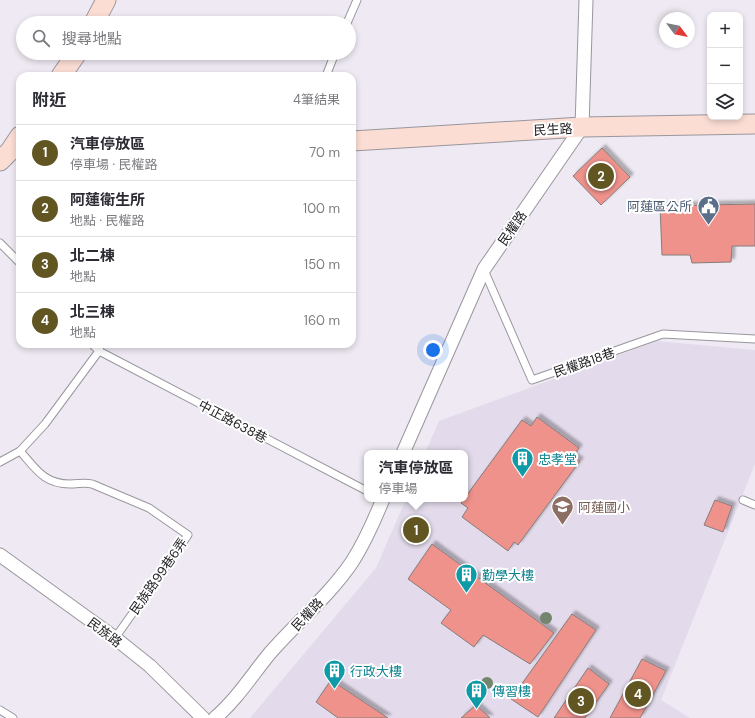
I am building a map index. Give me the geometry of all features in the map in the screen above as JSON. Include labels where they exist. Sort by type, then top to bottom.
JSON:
[{"type":"street","points":[[98,16],[106,0]]},
{"type":"street","points":[[582,127],[586,0]]},
{"type":"street","points":[[64,72],[72,60]]},
{"type":"street","name":"民生路","points":[[356,141],[582,127],[755,124]]},
{"type":"street","name":"民權路","points":[[404,450],[484,269],[582,127]]},
{"type":"street","name":"民權路","points":[[215,718],[229,705],[271,653],[335,583],[366,539],[382,502]]},
{"type":"street","name":"民族路","points":[[0,555],[115,638],[150,666],[203,718]]},
{"type":"lane","points":[[350,16],[357,0]]},
{"type":"lane","points":[[328,72],[332,60]]},
{"type":"lane","points":[[0,243],[16,259]]},
{"type":"lane","name":"民權路18巷","points":[[484,269],[532,380],[663,334],[755,339]]},
{"type":"lane","points":[[0,462],[20,451],[45,424],[98,348]]},
{"type":"lane","name":"中正路638巷","points":[[101,348],[364,489]]},
{"type":"lane","name":"民族路99巷6弄","points":[[20,451],[44,478],[58,484],[84,482],[92,484],[149,508],[188,535],[115,638]]},
{"type":"lane","points":[[744,500],[755,505]]},
{"type":"lane","points":[[0,710],[12,718]]},
{"type":"shaded area","name":"阿蓮國小","points":[[657,341],[755,350],[755,464],[661,700],[690,718],[250,718],[376,568],[405,502],[468,502],[468,450],[426,450],[439,421]]},
{"type":"building","points":[[602,148],[630,177],[601,205],[573,176]]},
{"type":"building","name":"阿蓮區公所","points":[[755,204],[755,246],[732,246],[731,262],[692,263],[690,255],[662,255],[660,206]]},
{"type":"building","name":"忠孝堂","points":[[537,417],[579,448],[573,456],[580,461],[518,545],[514,542],[508,551],[462,517],[468,508],[461,503],[468,502],[468,493],[522,420],[531,426]]},
{"type":"building","points":[[715,500],[732,506],[723,532],[704,525]]},
{"type":"building","name":"勤學大樓","points":[[432,544],[554,633],[530,664],[483,635],[474,647],[441,623],[451,610],[408,579]]},
{"type":"building","points":[[572,614],[596,630],[538,717],[511,699]]},
{"type":"building","points":[[642,659],[666,671],[640,718],[610,718]]},
{"type":"building","points":[[588,668],[609,684],[585,718],[554,718]]},
{"type":"building","name":"行政大樓","points":[[331,680],[388,718],[338,718],[316,702]]},
{"type":"building","name":"傳習樓","points":[[476,705],[490,718],[461,718]]},
{"type":"place","name":"阿蓮衛生所","points":[[601,176]]},
{"type":"place","name":"阿蓮區公所","points":[[708,226]]},
{"type":"place","name":"忠孝堂","points":[[523,478]]},
{"type":"place","name":"阿蓮國小","points":[[562,526]]},
{"type":"place","name":"汽車停放區","points":[[416,530]]},
{"type":"place","name":"勤學大樓","points":[[466,594]]},
{"type":"place","name":"行政大樓","points":[[335,690]]},
{"type":"place","name":"北三棟","points":[[638,694]]},
{"type":"place","name":"北二棟","points":[[581,701]]},
{"type":"place","name":"傳習樓","points":[[476,710]]}]
